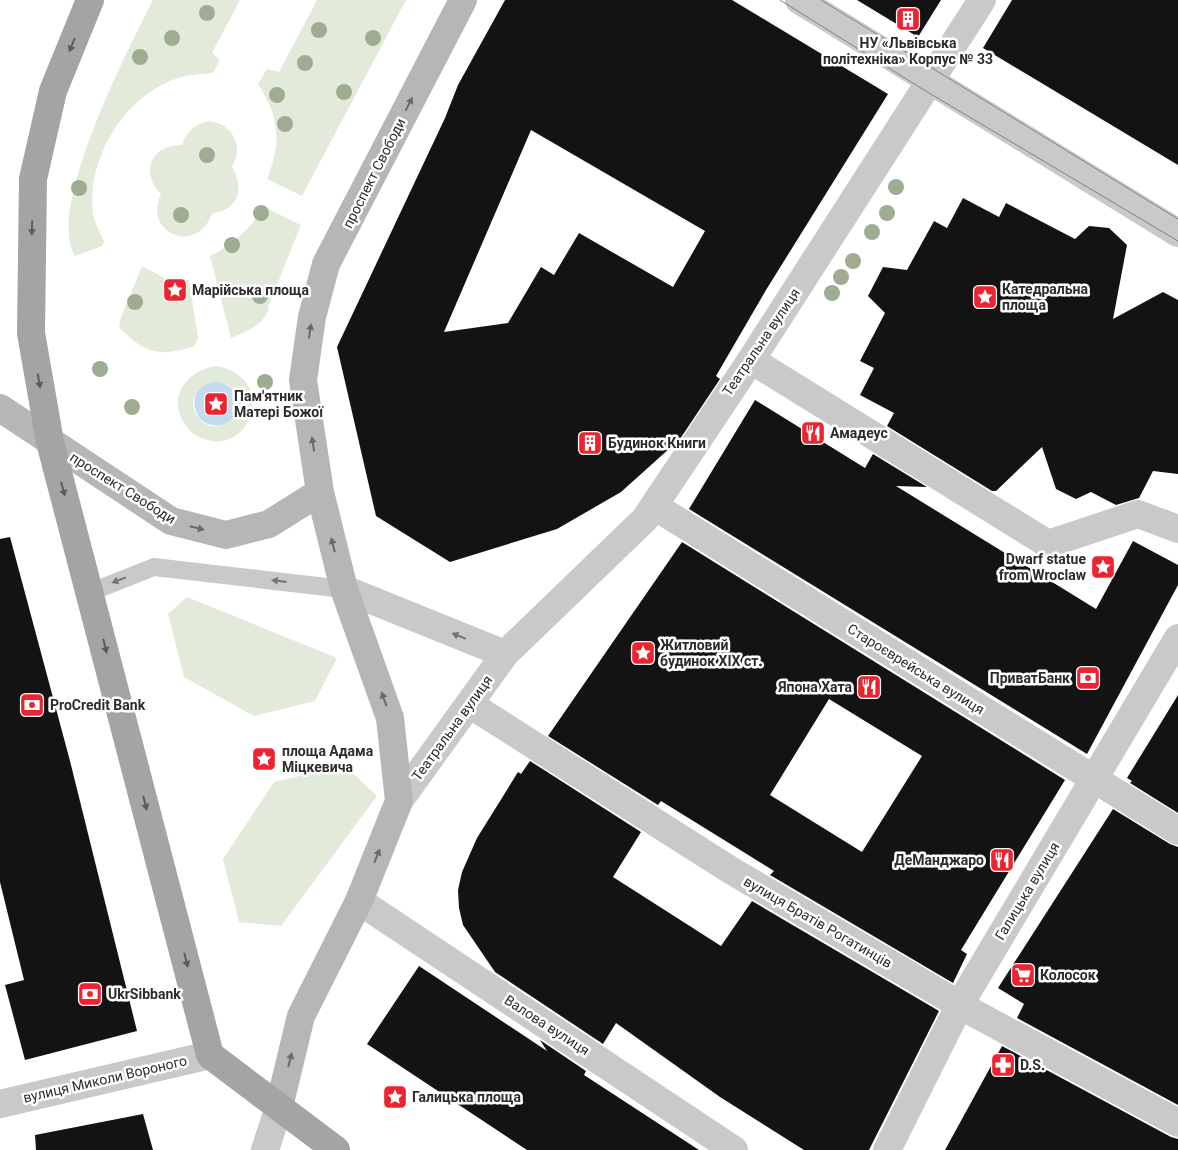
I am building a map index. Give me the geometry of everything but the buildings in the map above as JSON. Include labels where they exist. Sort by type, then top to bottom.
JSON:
[{"type":"main road","points":[[90,0],[53,91],[33,179],[30,333],[50,442],[91,592],[210,1055],[336,1150]]},
{"type":"main road","name":"проспект Свободи","points":[[0,408],[171,521],[226,535],[268,524],[320,492],[303,380],[312,317],[326,264],[463,0]]},
{"type":"main road","points":[[279,1107],[301,1016],[359,901],[399,801],[390,718],[344,589],[320,492]]},
{"type":"street","points":[[799,0],[1178,233]]},
{"type":"street","name":"Театральна вулиця","points":[[399,801],[504,654],[641,525],[751,360],[982,0]]},
{"type":"street","points":[[751,360],[1048,544],[1138,514],[1178,529]]},
{"type":"street","name":"Староєврейська вулиця","points":[[654,506],[1178,831]]},
{"type":"street","points":[[344,589],[504,654]]},
{"type":"street","name":"Галицька вулиця","points":[[887,1150],[960,1004],[1178,638]]},
{"type":"street","name":"вулиця Братів Рогатинців","points":[[469,704],[732,871],[960,1004],[1178,1122]]},
{"type":"street","name":"Валова вулиця","points":[[359,901],[734,1150]]},
{"type":"street","name":"вулиця Миколи Вороного","points":[[0,1104],[210,1055]]},
{"type":"street","points":[[265,1150],[279,1107]]},
{"type":"lane","points":[[91,592],[154,567],[344,589]]},
{"type":"green space","points":[[153,0],[240,0],[212,53],[220,60],[213,73],[175,79],[156,88],[139,100],[112,133],[96,172],[93,193],[93,213],[104,242],[102,246],[75,256],[69,234],[71,203],[80,167],[94,128],[126,53]]},
{"type":"green space","points":[[317,0],[406,0],[302,196],[267,179],[275,153],[276,130],[270,107],[258,84],[267,69],[279,72]]},
{"type":"green space","points":[[210,121],[218,123],[231,132],[237,145],[237,152],[232,167],[238,183],[237,197],[228,208],[212,213],[205,226],[195,234],[185,236],[174,235],[165,229],[159,220],[157,208],[161,194],[154,186],[151,177],[152,161],[163,149],[182,145],[186,135],[196,126]]},
{"type":"green space","points":[[264,207],[301,225],[268,307],[267,314],[254,327],[231,338],[210,256],[241,235]]},
{"type":"green space","points":[[142,266],[168,280],[189,280],[198,338],[194,346],[171,352],[153,351],[136,343],[119,327],[120,320]]},
{"type":"green space","points":[[216,366],[236,373],[248,385],[252,399],[251,413],[245,427],[234,436],[220,441],[204,439],[195,435],[186,426],[179,413],[179,394],[183,386],[189,378],[206,368]],"holes":[[[217,381],[231,387],[237,395],[238,405],[234,415],[227,422],[218,426],[208,425],[198,417],[194,411],[193,404],[196,393],[200,389],[211,382]]]},
{"type":"green space","points":[[187,597],[337,658],[315,701],[254,716],[184,677],[168,614]]},
{"type":"green space","points":[[344,765],[377,796],[281,926],[239,922],[223,859],[274,782]]},
{"type":"water","points":[[217,381],[229,386],[238,402],[232,418],[225,424],[216,426],[206,423],[200,418],[196,412],[195,397],[203,386]]},
{"type":"tram line","points":[[780,0],[924,90],[1178,241]]},
{"type":"tram line","points":[[821,0],[1178,219]]},
{"type":"place","name":"НУ «Львівська політехніка» Корпус № 33","points":[[908,19]]},
{"type":"place","name":"Марійська площа","points":[[175,290]]},
{"type":"place","name":"Катедральна площа","points":[[985,297]]},
{"type":"place","name":"Пам'ятник Матері Божої","points":[[216,404]]},
{"type":"place","name":"Амадеус","points":[[813,433]]},
{"type":"place","name":"Будинок Книги","points":[[590,443]]},
{"type":"place","name":"Dwarf statue from Wroclaw","points":[[1103,567]]},
{"type":"place","name":"Житловий будинок XIX ст.","points":[[643,653]]},
{"type":"place","name":"ПриватБанк","points":[[1088,678]]},
{"type":"place","name":"Япона Хата","points":[[869,687]]},
{"type":"place","name":"ProCredit Bank","points":[[32,705]]},
{"type":"place","name":"площа Адама Міцкевича","points":[[264,759]]},
{"type":"place","name":"ДеМанджаро","points":[[1002,860]]},
{"type":"place","name":"Колосок","points":[[1023,975]]},
{"type":"place","name":"UkrSibbank","points":[[90,994]]},
{"type":"place","name":"D.S.","points":[[1003,1065]]},
{"type":"place","name":"Галицька площа","points":[[395,1097]]}]
